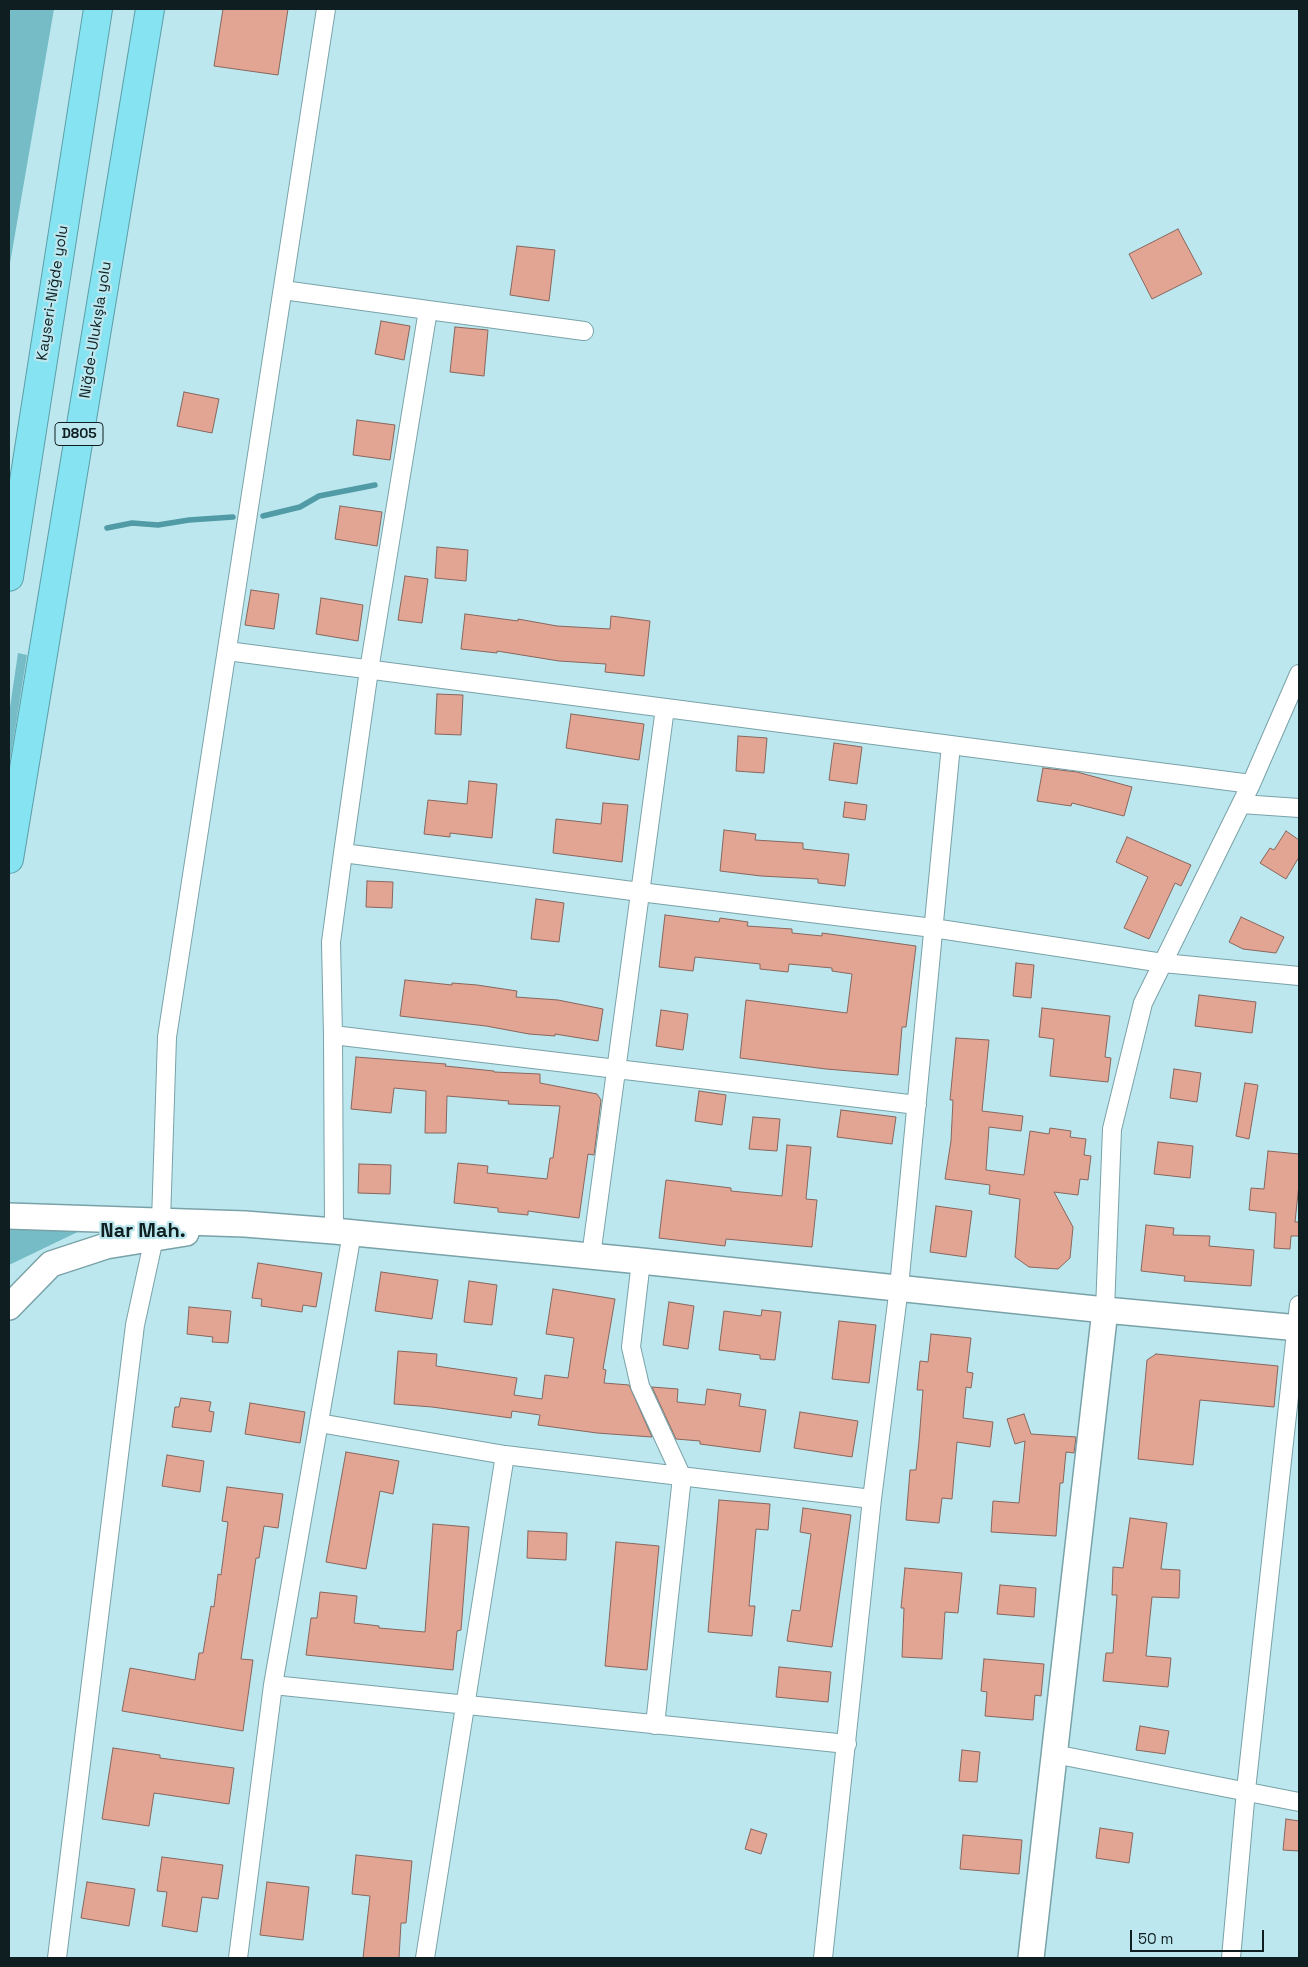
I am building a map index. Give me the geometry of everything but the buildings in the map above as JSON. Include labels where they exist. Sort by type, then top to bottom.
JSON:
[{"type":"highway","name":"Kayseri-Niğde yolu","points":[[9,577],[98,9]]},
{"type":"highway","name":"Niğde-Ulukışla yolu","points":[[9,858],[150,9]]},
{"type":"street","points":[[57,1958],[135,1325],[157,1230],[167,1037],[326,9]]},
{"type":"street","points":[[283,290],[584,331]]},
{"type":"street","points":[[238,1958],[273,1685],[319,1423],[343,1232],[333,1035],[331,942],[370,670],[428,310]]},
{"type":"street","points":[[227,651],[1251,784]]},
{"type":"street","points":[[1031,1958],[1105,1310],[1112,1129],[1143,1003],[1251,784],[1299,674]]},
{"type":"street","points":[[591,1256],[665,708]]},
{"type":"street","points":[[823,1958],[872,1499],[899,1287],[951,745]]},
{"type":"street","points":[[1241,804],[1299,808]]},
{"type":"street","points":[[343,853],[933,928],[1163,963],[1299,976]]},
{"type":"street","points":[[333,1035],[916,1105]]},
{"type":"street","points":[[9,1216],[157,1230],[246,1224],[641,1261],[1105,1310],[1298,1320],[1246,1790],[1231,1958]]},
{"type":"street","points":[[9,1307],[51,1264],[157,1230]]},
{"type":"street","points":[[641,1261],[631,1347],[640,1386],[682,1477],[655,1725]]},
{"type":"street","points":[[319,1423],[505,1455],[872,1499]]},
{"type":"street","points":[[425,1958],[505,1455]]},
{"type":"street","points":[[273,1685],[847,1744]]},
{"type":"street","points":[[1054,1754],[1246,1790],[1299,1802]]},
{"type":"shaded area","points":[[9,9],[54,9],[9,269]]},
{"type":"shaded area","points":[[18,653],[27,655],[9,767],[9,714]]},
{"type":"shaded area","points":[[88,1227],[9,1265],[9,1229]]},
{"type":"waterway","points":[[263,516],[300,507],[319,496],[375,485]]},
{"type":"waterway","points":[[107,528],[132,523],[158,525],[189,520],[233,517]]},
{"type":"district","name":"Nar Mah.","points":[[143,1232]]}]
